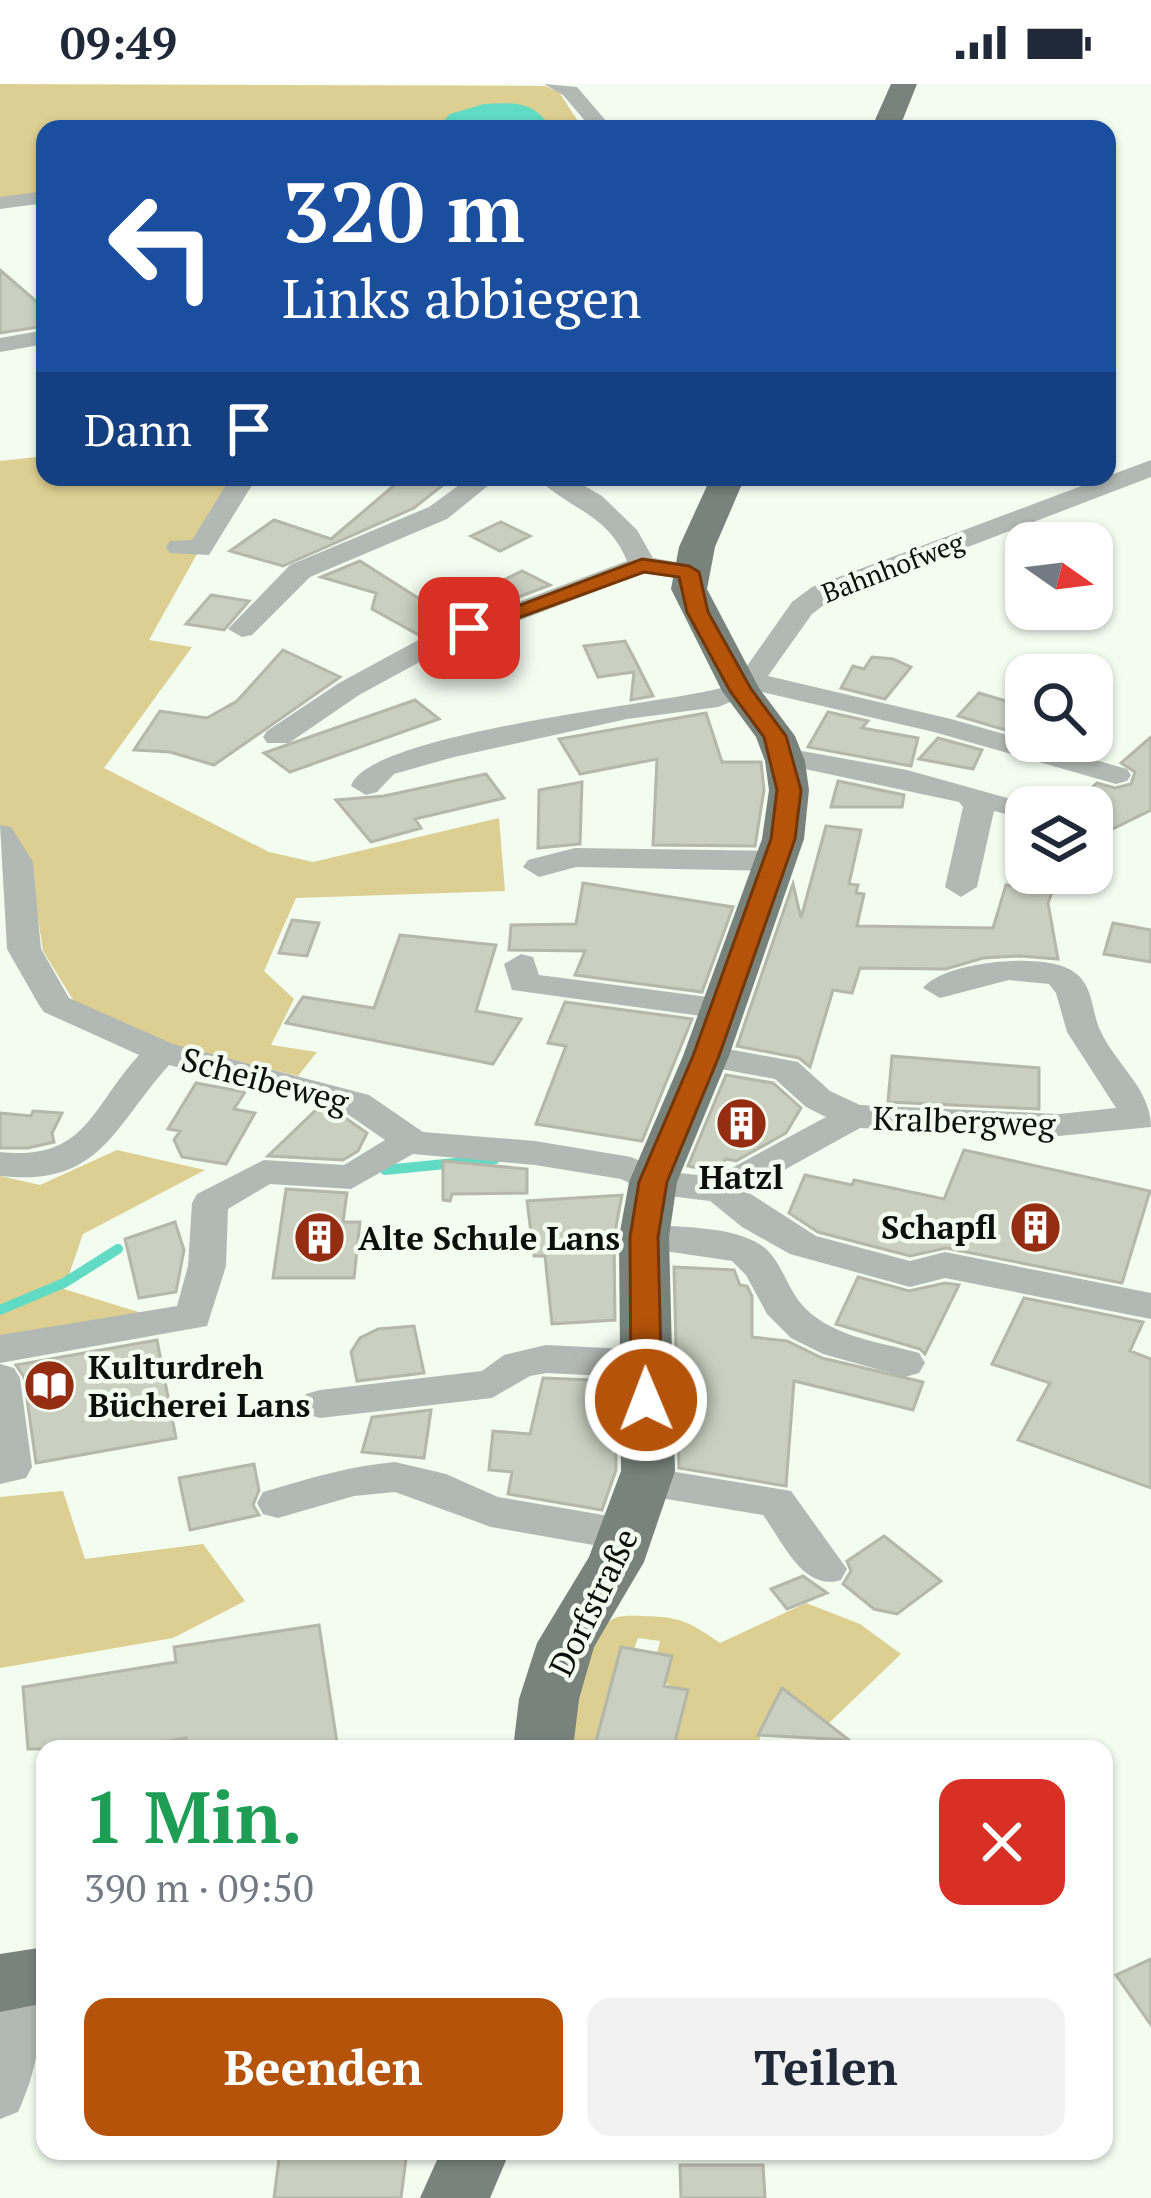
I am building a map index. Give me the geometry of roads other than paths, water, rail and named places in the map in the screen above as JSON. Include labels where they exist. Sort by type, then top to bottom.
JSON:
[{"type":"main road","points":[[889,120],[904,84]]},
{"type":"main road","points":[[724,486],[689,572],[697,612],[749,682],[775,736],[794,760]]},
{"type":"main road","name":"Dorfstraße","points":[[544,1740],[549,1700],[566,1643],[616,1562],[645,1482],[644,1237],[653,1182],[706,1056],[776,861],[794,760]]},
{"type":"main road","points":[[455,2198],[472,2160]]},
{"type":"street","points":[[554,84],[570,91],[595,120]]},
{"type":"street","points":[[0,203],[36,198]]},
{"type":"street","points":[[0,345],[36,339]]},
{"type":"street","name":"Bahnhofweg","points":[[1116,481],[1151,468]]},
{"type":"street","points":[[179,547],[200,549],[238,486]]},
{"type":"street","points":[[242,629],[299,571],[438,512],[474,486]]},
{"type":"street","points":[[566,486],[600,505],[636,545],[642,565]]},
{"type":"street","name":"Bahnhofweg","points":[[749,682],[802,608],[822,592],[1103,486]]},
{"type":"street","points":[[278,737],[349,688],[432,644],[642,565],[689,572]]},
{"type":"street","points":[[366,786],[368,778],[383,768],[749,682],[889,705]]},
{"type":"street","points":[[749,682],[941,724],[1116,775]]},
{"type":"street","points":[[794,760],[899,761]]},
{"type":"street","points":[[794,760],[1005,804]]},
{"type":"street","points":[[961,887],[979,807],[969,794]]},
{"type":"street","name":"Scheibeweg","points":[[0,834],[17,862],[24,950],[56,1005],[161,1052],[356,1102],[409,1141]]},
{"type":"street","points":[[539,867],[575,856],[776,861]]},
{"type":"street","points":[[521,964],[524,983],[723,1009]]},
{"type":"street","points":[[940,988],[1000,971],[1039,970],[1064,980],[1086,1036],[1146,1117]]},
{"type":"street","points":[[0,1164],[44,1168],[79,1153],[108,1122],[136,1077],[161,1052]]},
{"type":"street","points":[[706,1056],[787,1070],[818,1099],[854,1116]]},
{"type":"street","name":"Kralbergweg","points":[[720,1190],[854,1116],[1059,1126],[1146,1117]]},
{"type":"street","points":[[0,1349],[194,1317],[206,1266],[210,1203],[264,1172],[351,1177],[409,1141],[535,1153],[631,1169],[653,1182],[720,1190],[754,1218],[803,1245],[910,1274],[945,1265],[1151,1306]]},
{"type":"street","points":[[644,1237],[744,1252],[760,1264],[783,1309],[794,1319],[840,1346],[905,1363]]},
{"type":"street","points":[[320,1404],[492,1384],[518,1365],[546,1359],[646,1364]]},
{"type":"street","points":[[0,1378],[11,1467],[0,1469]]},
{"type":"street","points":[[278,1503],[354,1481],[395,1477],[431,1485],[491,1511],[627,1535]]},
{"type":"street","points":[[645,1482],[776,1502],[826,1569]]},
{"type":"street","points":[[0,2096],[14,2053],[19,1980]]},
{"type":"water","points":[[484,104],[518,104],[545,120],[444,120]]},
{"type":"waterway","points":[[385,1170],[495,1159]]},
{"type":"waterway","points":[[0,1310],[64,1283],[118,1249]]},
{"type":"place","name":"Hatzl","points":[[741,1123]]},
{"type":"place","name":"Schapfl","points":[[1036,1227]]},
{"type":"place","name":"Alte Schule Lans","points":[[319,1238]]},
{"type":"place","name":"Kulturdreh Bücherei Lans","points":[[49,1386]]}]
